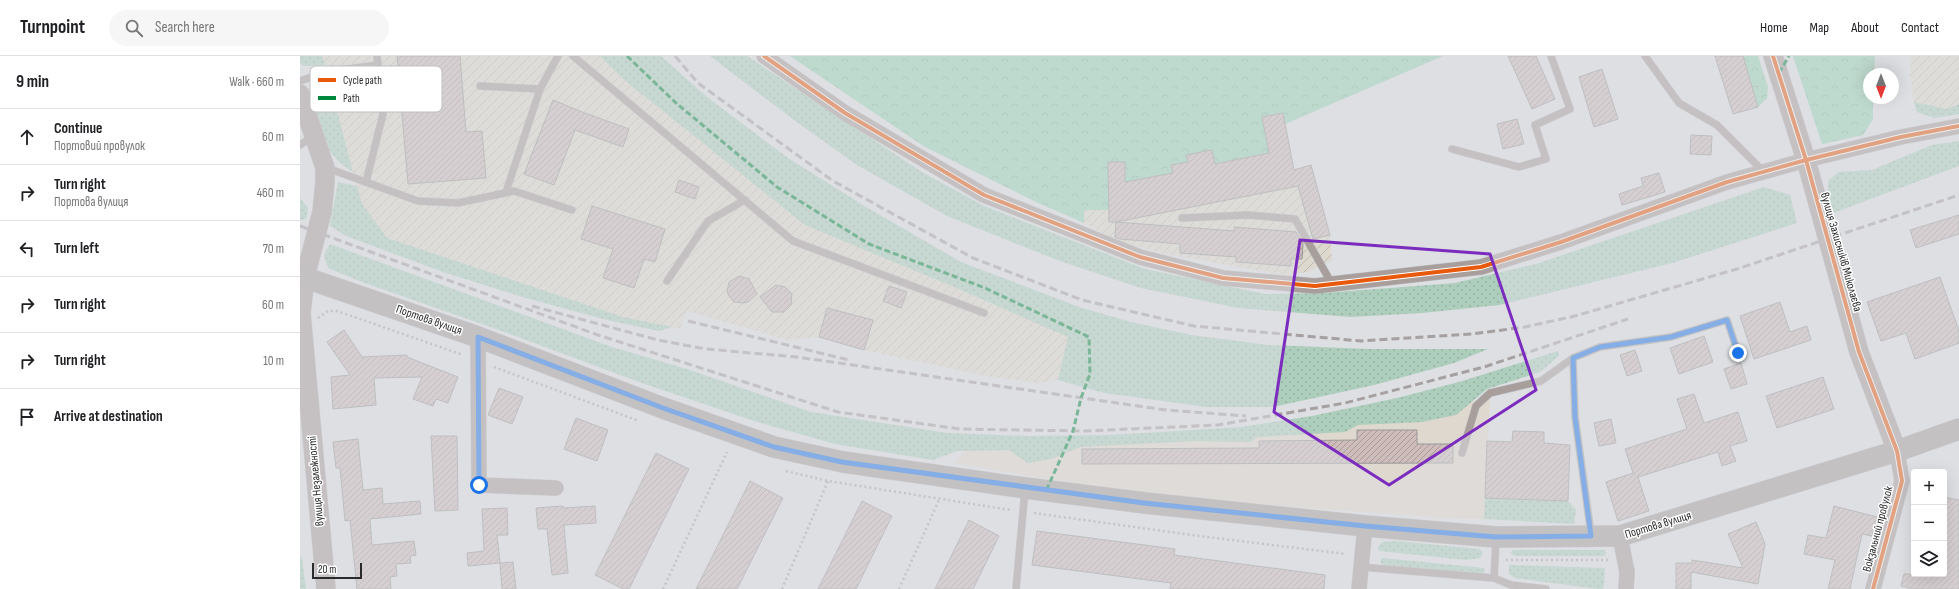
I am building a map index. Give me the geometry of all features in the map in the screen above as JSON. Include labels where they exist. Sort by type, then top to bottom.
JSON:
[{"type":"main road","name":"Портова вулиця","points":[[303,277],[478,337],[663,408],[774,447],[842,462],[1025,488],[1144,503],[1365,526],[1496,537],[1620,536],[1896,451],[1959,429]]},
{"type":"street","points":[[764,56],[845,113],[984,195],[1140,257],[1223,278],[1315,286],[1482,267],[1561,242],[1727,182],[1806,160],[1901,137],[1959,126]]},
{"type":"street","name":"вулиця Захисників Миколаєва","points":[[1773,56],[1806,160],[1859,352],[1896,451]]},
{"type":"street","points":[[300,94],[308,140],[325,168]]},
{"type":"street","name":"вулиця Незалежності","points":[[325,168],[322,212],[303,277],[301,313],[326,589]]},
{"type":"street","points":[[478,337],[479,485],[556,488]]},
{"type":"street","name":"Вокзальний провулок","points":[[1873,589],[1902,482],[1896,451]]},
{"type":"street","points":[[1359,589],[1365,526]]},
{"type":"street","points":[[1620,536],[1627,572],[1626,589]]},
{"type":"lane","points":[[371,66],[378,65],[376,56]]},
{"type":"lane","points":[[506,192],[540,88],[558,56]]},
{"type":"lane","points":[[573,56],[793,241],[984,313]]},
{"type":"lane","points":[[1452,149],[1519,167],[1546,158],[1535,125],[1570,109],[1551,56]]},
{"type":"lane","points":[[1646,56],[1679,103],[1717,125],[1765,172]]},
{"type":"lane","points":[[300,81],[310,78]]},
{"type":"lane","points":[[480,86],[540,88]]},
{"type":"lane","points":[[366,182],[383,112]]},
{"type":"lane","points":[[325,168],[418,201],[458,203],[514,191],[572,210]]},
{"type":"lane","points":[[667,281],[708,221],[744,200]]},
{"type":"lane","points":[[1182,218],[1248,215],[1295,219],[1332,285]]},
{"type":"lane","points":[[1462,453],[1476,406],[1490,393],[1541,381],[1573,358],[1600,347],[1671,337],[1727,320],[1738,353]]},
{"type":"lane","points":[[1573,358],[1575,417],[1591,536]]},
{"type":"lane","points":[[1016,589],[1025,488]]},
{"type":"lane","points":[[1494,578],[1496,537]]},
{"type":"lane","points":[[1361,567],[1494,578],[1511,585],[1546,589]]},
{"type":"path","points":[[663,589],[727,452]]},
{"type":"path","points":[[782,589],[828,481]]},
{"type":"path","points":[[899,589],[939,500]]},
{"type":"highlighted area","points":[[1300,240],[1490,254],[1536,390],[1389,485],[1274,412]]},
{"type":"shaded area","points":[[322,56],[600,56],[623,79],[805,225],[1069,337],[1058,380],[1038,383],[991,377],[864,350],[819,337],[788,340],[687,311],[680,329],[623,317],[387,238],[361,204],[337,112],[442,112],[442,66],[325,66]]},
{"type":"shaded area","points":[[1911,56],[1959,56],[1959,104],[1947,109],[1914,102],[1910,75]]},
{"type":"shaded area","points":[[1283,113],[1294,169],[1311,165],[1330,235],[1332,260],[1308,272],[1286,275],[1157,252],[1114,239],[1084,223],[1084,210],[1109,210],[1108,162],[1125,162],[1125,182],[1173,173],[1171,165],[1186,155],[1212,150],[1215,163],[1262,117]]},
{"type":"shaded area","points":[[1490,399],[1484,519],[1459,519],[1149,496],[954,463],[967,449],[1239,431]]},
{"type":"green space","points":[[300,56],[322,56],[325,65],[304,66],[300,63]]},
{"type":"green space","points":[[600,56],[661,56],[707,97],[788,158],[866,207],[961,262],[1079,307],[1131,322],[1191,335],[1268,345],[1369,349],[1488,349],[1454,363],[1374,385],[1273,407],[1207,407],[1104,393],[1058,380],[1068,337],[961,290],[805,225],[623,79]]},
{"type":"green space","points":[[710,56],[747,56],[922,172],[984,206],[1145,269],[1265,294],[1324,293],[1455,283],[1536,264],[1764,187],[1790,195],[1797,223],[1672,263],[1499,305],[1422,313],[1351,317],[1239,308],[1141,288],[1060,261],[947,216],[857,165],[794,120]]},
{"type":"green space","points":[[790,56],[1443,56],[1285,124],[1283,113],[1263,117],[1269,153],[1215,164],[1212,150],[1187,155],[1188,162],[1171,165],[1173,173],[1125,182],[1125,162],[1109,162],[1109,210],[1084,210],[1084,223],[1036,202],[925,147]]},
{"type":"green space","points":[[1743,56],[1758,56],[1768,87],[1767,98],[1758,107]]},
{"type":"green space","points":[[1793,56],[1875,56],[1874,68],[1863,68],[1863,104],[1873,104],[1873,119],[1863,135],[1822,144]]},
{"type":"green space","points":[[1914,102],[1947,109],[1959,104],[1959,114],[1934,118],[1917,112]]},
{"type":"green space","points":[[317,112],[337,112],[353,172],[335,157],[330,151]]},
{"type":"green space","points":[[1959,141],[1959,166],[1833,213],[1828,203],[1828,181],[1839,172],[1872,170],[1932,145]]},
{"type":"green space","points":[[338,182],[357,186],[362,204],[387,238],[623,317],[672,327],[659,331],[607,320],[526,298],[446,273],[346,236],[330,226]]},
{"type":"green space","points":[[300,198],[308,208],[306,219],[300,220]]},
{"type":"green space","points":[[330,244],[612,347],[687,369],[811,412],[947,433],[1027,436],[1111,435],[1242,427],[1312,416],[1397,398],[1459,382],[1558,351],[1559,356],[1540,372],[1487,389],[1456,415],[1422,422],[1358,425],[1345,432],[1257,437],[1251,442],[1196,441],[1080,447],[1051,459],[1028,463],[1009,450],[957,451],[933,460],[835,444],[751,420],[639,382],[499,330],[362,282],[328,268],[324,255]]},
{"type":"green space","points":[[1485,498],[1568,501],[1576,510],[1574,524],[1484,519]]},
{"type":"green space","points":[[1395,541],[1480,549],[1483,553],[1480,558],[1466,560],[1379,551],[1378,547],[1382,542]]},
{"type":"green space","points":[[1513,550],[1605,550],[1606,554],[1603,556],[1515,556],[1510,553]]},
{"type":"green space","points":[[300,556],[302,558],[306,589],[300,589]]},
{"type":"green space","points":[[1382,558],[1484,568],[1485,571],[1482,574],[1383,565],[1380,562]]},
{"type":"green space","points":[[1509,565],[1605,568],[1604,586],[1602,589],[1598,589],[1515,578],[1509,574]]},
{"type":"building","points":[[397,56],[460,56],[466,132],[482,131],[486,178],[408,184],[402,112],[442,112],[442,66],[398,66]]},
{"type":"building","points":[[1508,56],[1536,56],[1555,99],[1532,109]]},
{"type":"building","points":[[1715,56],[1743,56],[1758,107],[1733,114]]},
{"type":"building","points":[[1602,69],[1618,119],[1594,127],[1579,77]]},
{"type":"building","points":[[553,100],[629,129],[623,147],[575,130],[554,185],[524,174]]},
{"type":"building","points":[[1283,113],[1294,170],[1311,165],[1330,235],[1313,239],[1298,186],[1116,222],[1109,222],[1108,162],[1125,162],[1125,182],[1173,173],[1171,165],[1188,162],[1186,155],[1212,150],[1215,164],[1269,153],[1262,117]]},
{"type":"building","points":[[1517,119],[1524,144],[1503,149],[1497,124]]},
{"type":"building","points":[[1691,135],[1712,136],[1711,155],[1690,154]]},
{"type":"building","points":[[1659,173],[1665,192],[1622,205],[1619,194],[1643,186],[1641,178]]},
{"type":"building","points":[[679,180],[699,187],[695,199],[675,192]]},
{"type":"building","points":[[592,206],[665,229],[655,262],[644,259],[634,288],[603,278],[613,249],[581,239]]},
{"type":"building","points":[[1959,215],[1959,234],[1916,248],[1910,230]]},
{"type":"building","points":[[1116,222],[1234,231],[1234,227],[1296,232],[1303,244],[1302,259],[1291,259],[1291,266],[1236,262],[1236,257],[1180,253],[1180,244],[1120,239],[1115,237]]},
{"type":"building","points":[[739,276],[749,279],[757,294],[748,302],[734,302],[727,292],[729,282]]},
{"type":"building","points":[[1940,277],[1959,331],[1959,343],[1915,359],[1906,333],[1881,341],[1867,302]]},
{"type":"building","points":[[776,285],[785,287],[792,294],[791,305],[784,312],[772,312],[760,297]]},
{"type":"building","points":[[889,286],[907,292],[901,308],[883,301]]},
{"type":"building","points":[[1780,302],[1790,332],[1807,326],[1811,340],[1754,359],[1740,316]]},
{"type":"building","points":[[827,308],[873,320],[864,350],[819,337]]},
{"type":"building","points":[[344,330],[362,357],[407,355],[407,357],[458,377],[448,403],[436,399],[433,406],[413,399],[422,377],[374,378],[376,405],[333,409],[331,377],[350,375],[327,342]]},
{"type":"building","points":[[1704,336],[1713,362],[1679,374],[1670,348]]},
{"type":"building","points":[[1635,350],[1642,371],[1627,376],[1620,355]]},
{"type":"building","points":[[1741,363],[1747,384],[1731,389],[1724,369]]},
{"type":"building","points":[[1823,377],[1834,409],[1777,428],[1766,396]]},
{"type":"building","points":[[499,388],[523,397],[512,424],[488,415]]},
{"type":"building","points":[[1694,394],[1704,423],[1738,412],[1747,441],[1730,446],[1736,461],[1722,466],[1718,452],[1638,477],[1649,511],[1618,521],[1606,482],[1633,473],[1625,449],[1687,429],[1677,399]]},
{"type":"building","points":[[576,418],[608,430],[597,461],[564,449]]},
{"type":"building","points":[[1611,419],[1616,443],[1599,446],[1594,423]]},
{"type":"building","points":[[1357,430],[1417,430],[1417,444],[1453,444],[1453,463],[1082,464],[1082,449],[1259,448],[1259,441],[1357,440]]},
{"type":"building","points":[[1513,431],[1544,432],[1544,443],[1570,445],[1568,501],[1485,498],[1487,441],[1512,442]]},
{"type":"building","points":[[431,436],[457,436],[458,510],[435,511]]},
{"type":"building","points":[[358,439],[363,490],[382,488],[383,504],[420,501],[421,514],[370,519],[372,545],[414,541],[416,555],[410,556],[411,563],[396,564],[397,576],[390,577],[391,589],[357,589],[350,520],[345,521],[340,468],[336,468],[333,442]]},
{"type":"building","points":[[656,453],[689,469],[629,589],[623,589],[595,575]]},
{"type":"building","points":[[750,481],[783,498],[737,589],[696,589]]},
{"type":"building","points":[[1947,498],[1959,500],[1959,589],[1913,589],[1901,586],[1904,574],[1911,574],[1911,577],[1947,577]]},
{"type":"building","points":[[862,501],[892,516],[856,589],[818,589]]},
{"type":"building","points":[[563,506],[563,508],[595,506],[596,523],[564,525],[568,573],[552,575],[547,529],[538,529],[536,508]]},
{"type":"building","points":[[1834,506],[1877,517],[1872,536],[1862,534],[1850,589],[1828,589],[1835,560],[1804,554],[1808,535],[1826,538]]},
{"type":"building","points":[[507,508],[508,535],[497,535],[500,563],[468,566],[467,553],[484,551],[482,509]]},
{"type":"building","points":[[969,520],[999,536],[973,589],[935,589]]},
{"type":"building","points":[[1756,522],[1765,544],[1758,584],[1691,572],[1691,589],[1676,589],[1676,563],[1692,563],[1692,560],[1743,568],[1728,534]]},
{"type":"building","points":[[1037,531],[1175,549],[1174,555],[1325,575],[1324,589],[1170,589],[1171,583],[1032,565]]},
{"type":"building","points":[[513,562],[516,589],[502,589],[500,563]]},
{"type":"railway","points":[[675,56],[698,83],[833,181],[973,258],[1082,300],[1194,326],[1361,341],[1472,334],[1525,327],[1575,316],[1737,269],[1959,195]]},
{"type":"railway","points":[[300,226],[598,335],[838,412],[960,429],[1085,431],[1218,425],[1345,403],[1484,367],[1628,319]]},
{"type":"railway","points":[[532,306],[658,340],[706,349],[797,357],[1166,410],[1246,416]]},
{"type":"railway","points":[[688,321],[849,360]]},
{"type":"marked path","points":[[627,56],[676,103],[777,187],[869,244],[985,288],[1089,337],[1090,374],[1081,398],[1073,431],[1046,491]]},
{"type":"marked path","points":[[1779,73],[1789,56]]},
{"type":"cycle path","points":[[764,56],[845,113],[984,195],[1140,257],[1223,278],[1315,286],[1481,267],[1561,242],[1727,182],[1806,160],[1901,137],[1959,126]]},
{"type":"cycle path","points":[[1773,56],[1806,160],[1859,352],[1897,451],[1902,481],[1873,589]]},
{"type":"route","points":[[479,485],[478,337],[663,408],[774,447],[842,462],[1144,503],[1365,526],[1496,537],[1591,536],[1575,417],[1573,358],[1600,347],[1671,337],[1727,320],[1738,353]]}]
